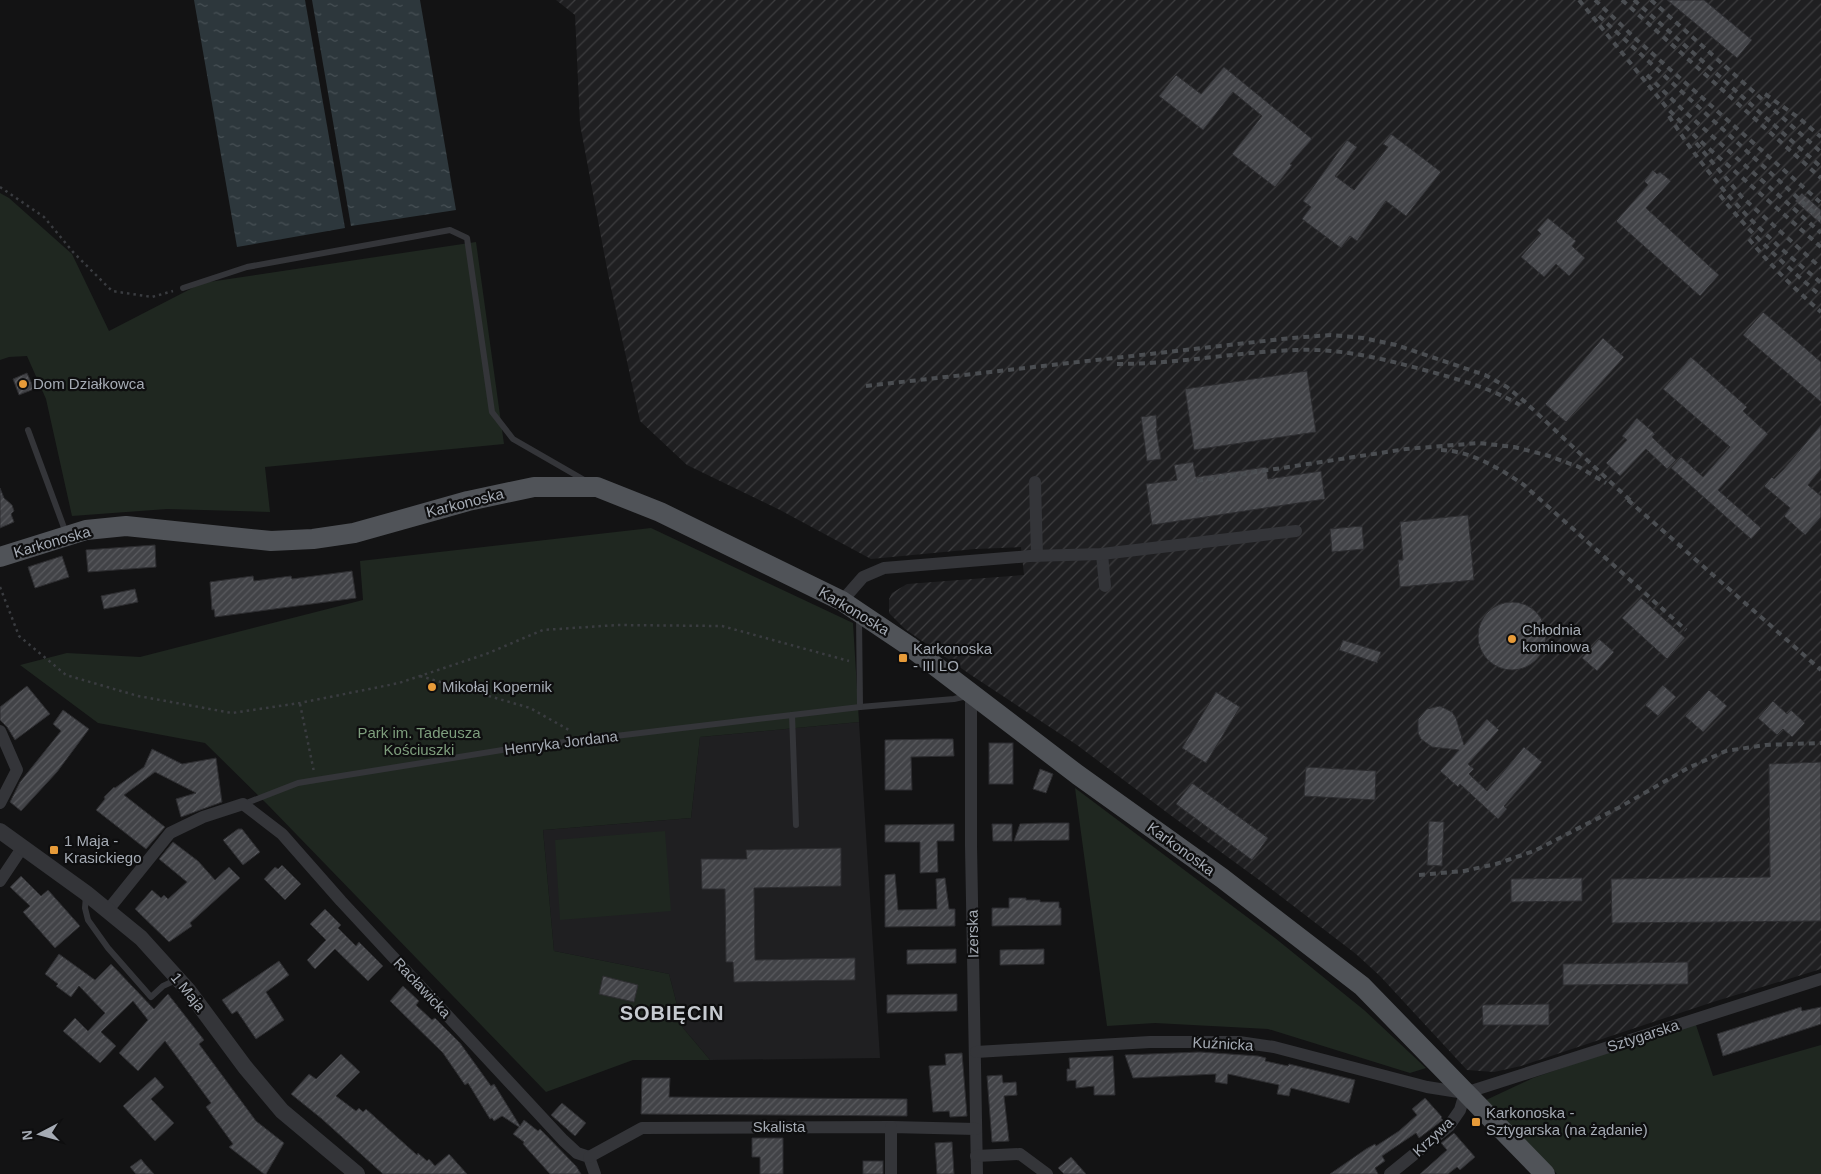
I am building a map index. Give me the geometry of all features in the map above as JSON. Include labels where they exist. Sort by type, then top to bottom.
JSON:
[{"type":"main road","name":"Karkonoska","points":[[0,557],[86,530],[126,526],[271,541],[313,539],[354,533],[468,500],[534,487],[597,487],[660,512],[842,601],[909,646],[1078,775],[1222,878],[1362,986],[1545,1174]]},
{"type":"street","points":[[1035,482],[1036,556]]},
{"type":"street","points":[[842,601],[863,577],[884,568],[1036,556],[1102,554],[1296,531]]},
{"type":"street","points":[[1102,554],[1105,586]]},
{"type":"street","name":"Izerska","points":[[974,694],[971,703],[971,827],[977,1174]]},
{"type":"street","points":[[0,731],[17,770],[0,804]]},
{"type":"street","name":"Henryka Jordana","points":[[108,910],[170,833],[203,817],[243,804]]},
{"type":"street","name":"Racławicka","points":[[243,804],[282,834],[341,901],[563,1140],[578,1153],[589,1157]]},
{"type":"street","name":"1 Maja","points":[[0,831],[86,893],[141,938],[179,978],[245,1066],[282,1111],[357,1174]]},
{"type":"street","points":[[0,881],[22,848]]},
{"type":"street","name":"Sztygarska","points":[[1465,1093],[1821,979]]},
{"type":"street","name":"Kuźnicka","points":[[976,1052],[1150,1042],[1238,1042],[1274,1047],[1426,1088],[1465,1093]]},
{"type":"street","name":"Krzywa","points":[[1390,1174],[1449,1126],[1460,1110],[1465,1093]]},
{"type":"street","points":[[890,1174],[891,1127]]},
{"type":"street","name":"Skalista","points":[[589,1157],[642,1128],[976,1128]]},
{"type":"street","points":[[976,1156],[1020,1154],[1047,1174]]},
{"type":"street","points":[[589,1157],[594,1174]]},
{"type":"lane","points":[[183,288],[247,267],[450,230],[467,238],[492,412],[513,439],[597,487]]},
{"type":"lane","points":[[28,430],[67,536]]},
{"type":"lane","points":[[859,613],[860,707]]},
{"type":"lane","name":"Henryka Jordana","points":[[243,804],[298,783],[515,748],[792,714],[954,698],[974,694]]},
{"type":"lane","points":[[792,714],[796,824]]},
{"type":"lane","points":[[86,893],[85,908],[88,920],[108,948],[151,998],[163,986],[179,978]]},
{"type":"path","points":[[0,187],[44,217],[74,252],[112,291],[152,297],[183,288]]},
{"type":"path","points":[[0,587],[19,636],[66,675],[138,696],[232,713],[300,704],[398,683],[486,654],[543,630],[616,626],[722,626],[860,664]]},
{"type":"path","points":[[420,676],[530,708],[585,740]]},
{"type":"path","points":[[300,704],[316,780]]},
{"type":"shaded area","points":[[556,0],[1821,0],[1821,969],[1713,1002],[1521,1066],[1494,1072],[1467,1070],[1380,976],[1356,954],[1077,745],[905,629],[889,613],[889,599],[892,593],[907,584],[1024,575],[1021,547],[975,549],[871,559],[780,510],[687,465],[640,421],[608,274],[580,124],[575,15]]},
{"type":"shaded area","points":[[859,722],[880,1058],[710,1060],[683,1028],[669,974],[554,951],[543,830],[691,818],[700,737]]},
{"type":"green space","points":[[0,193],[9,198],[72,254],[109,331],[202,283],[476,242],[504,444],[265,467],[270,512],[167,509],[72,516],[46,399],[27,356],[9,357],[0,360]]},
{"type":"green space","name":"Park im. Tadeusza Kościuszki","points":[[651,528],[853,623],[859,722],[700,737],[691,818],[543,830],[554,951],[669,974],[683,1028],[710,1060],[633,1060],[546,1092],[266,803],[205,743],[98,723],[20,665],[67,653],[140,657],[363,600],[360,561]]},
{"type":"green space","points":[[1075,788],[1275,938],[1364,1010],[1426,1068],[1410,1073],[1268,1029],[1155,1023],[1107,1026]]},
{"type":"green space","points":[[665,831],[671,911],[560,920],[555,840]]},
{"type":"green space","points":[[1695,1022],[1713,1076],[1821,1045],[1821,1174],[1557,1174],[1486,1100],[1533,1078]]},
{"type":"water","points":[[194,0],[305,0],[345,228],[237,247]]},
{"type":"water","points":[[312,0],[420,0],[456,210],[351,226]]},
{"type":"building","points":[[1667,0],[1704,0],[1752,40],[1737,58]]},
{"type":"building","points":[[1224,67],[1312,139],[1290,164],[1292,165],[1275,187],[1232,154],[1262,116],[1233,92],[1203,130],[1159,96],[1176,75],[1201,94]]},
{"type":"building","points":[[1391,134],[1441,172],[1406,216],[1386,201],[1357,241],[1350,236],[1341,248],[1302,219],[1311,207],[1303,201],[1347,140],[1357,147],[1335,176],[1354,190],[1388,147],[1383,144]]},
{"type":"building","points":[[1653,170],[1657,174],[1660,172],[1671,181],[1646,208],[1719,275],[1700,296],[1616,221],[1648,185],[1644,181]]},
{"type":"building","points":[[1802,193],[1821,210],[1821,224],[1795,201]]},
{"type":"building","points":[[1548,218],[1576,241],[1572,246],[1585,258],[1569,276],[1556,264],[1544,277],[1521,257],[1541,234],[1537,230]]},
{"type":"building","points":[[1763,312],[1821,362],[1821,402],[1743,335]]},
{"type":"building","points":[[1603,338],[1624,357],[1566,422],[1545,404]]},
{"type":"building","points":[[1691,357],[1747,407],[1743,411],[1768,434],[1718,490],[1761,528],[1751,539],[1671,468],[1681,457],[1703,477],[1730,447],[1663,389]]},
{"type":"building","points":[[1307,371],[1316,432],[1194,450],[1185,389]]},
{"type":"building","name":"Dom Działkowca","points":[[27,373],[34,389],[19,395],[13,379]]},
{"type":"building","points":[[1156,415],[1161,459],[1147,461],[1141,417]]},
{"type":"building","points":[[1637,418],[1655,434],[1652,437],[1676,460],[1667,469],[1646,449],[1620,476],[1606,463],[1627,440],[1622,436]]},
{"type":"building","points":[[1821,425],[1821,469],[1808,485],[1821,496],[1821,517],[1805,535],[1784,516],[1790,508],[1764,486],[1772,477],[1774,479],[1783,470]]},
{"type":"building","points":[[1193,462],[1196,477],[1266,467],[1268,479],[1321,471],[1325,499],[1152,525],[1146,484],[1177,480],[1174,465]]},
{"type":"building","points":[[0,488],[4,498],[12,505],[14,511],[11,514],[14,522],[0,528]]},
{"type":"building","points":[[1468,515],[1474,580],[1400,587],[1398,560],[1403,560],[1400,522]]},
{"type":"building","points":[[1362,526],[1364,549],[1332,552],[1330,529]]},
{"type":"building","points":[[155,545],[156,567],[88,572],[86,550]]},
{"type":"building","points":[[62,556],[69,577],[35,588],[28,567]]},
{"type":"building","points":[[352,571],[356,598],[215,617],[214,609],[212,610],[210,582],[253,576],[254,581],[291,576],[292,579]]},
{"type":"building","points":[[135,589],[138,602],[104,609],[101,596]]},
{"type":"building","points":[[1641,598],[1685,638],[1667,659],[1622,618]]},
{"type":"building","name":"Chłodnia kominowa","points":[[1505,602],[1519,602],[1531,607],[1541,617],[1546,629],[1546,643],[1541,655],[1531,665],[1519,670],[1505,670],[1493,665],[1483,655],[1478,643],[1478,629],[1483,617],[1493,607]]},
{"type":"building","points":[[1599,639],[1614,652],[1597,671],[1582,658]]},
{"type":"building","points":[[1343,640],[1381,652],[1377,663],[1339,650]]},
{"type":"building","points":[[1663,685],[1676,697],[1658,716],[1645,705]]},
{"type":"building","points":[[27,686],[50,714],[15,740],[0,720],[0,707]]},
{"type":"building","points":[[1709,690],[1727,706],[1703,732],[1685,716]]},
{"type":"building","points":[[1216,692],[1240,707],[1206,763],[1182,748]]},
{"type":"building","points":[[1773,701],[1787,714],[1791,710],[1805,723],[1792,737],[1783,729],[1777,735],[1758,718]]},
{"type":"building","points":[[1440,706],[1452,712],[1456,718],[1464,745],[1487,719],[1499,730],[1468,764],[1474,769],[1469,774],[1487,791],[1524,747],[1542,762],[1504,806],[1507,809],[1498,819],[1460,784],[1458,787],[1440,771],[1459,750],[1432,747],[1421,739],[1418,733],[1418,719],[1427,709]]},
{"type":"building","points":[[63,710],[89,729],[57,772],[21,811],[10,802],[20,782],[61,731],[53,724]]},
{"type":"building","points":[[953,739],[954,756],[911,757],[912,790],[885,790],[885,740]]},
{"type":"building","points":[[989,743],[1013,743],[1013,784],[989,784]]},
{"type":"building","points":[[152,749],[182,764],[216,758],[222,802],[181,817],[176,799],[196,793],[155,772],[124,795],[165,827],[146,849],[96,810],[105,799],[104,797],[114,787],[144,767]]},
{"type":"building","points":[[1821,762],[1821,921],[1612,923],[1611,879],[1770,877],[1769,764]]},
{"type":"building","points":[[1306,767],[1376,771],[1375,800],[1304,796]]},
{"type":"building","points":[[1040,769],[1053,774],[1046,793],[1033,789]]},
{"type":"building","points":[[1192,783],[1268,838],[1252,860],[1176,804]]},
{"type":"building","points":[[1429,821],[1444,822],[1442,866],[1427,865]]},
{"type":"building","points":[[1069,823],[1069,840],[1014,841],[1020,824]]},
{"type":"building","points":[[954,824],[954,841],[937,841],[938,872],[920,873],[920,842],[885,842],[885,825]]},
{"type":"building","points":[[992,824],[1012,824],[1012,841],[993,841]]},
{"type":"building","points":[[238,829],[242,829],[260,852],[243,865],[223,840]]},
{"type":"building","points":[[173,842],[198,861],[215,880],[229,867],[240,878],[190,923],[192,926],[169,942],[135,909],[152,890],[161,898],[164,895],[168,899],[187,882],[159,859]]},
{"type":"building","points":[[841,848],[841,886],[754,888],[755,960],[855,958],[855,980],[734,982],[733,962],[726,962],[725,889],[702,889],[701,859],[747,859],[746,850]]},
{"type":"building","points":[[282,865],[301,884],[285,900],[264,879],[275,867],[278,869]]},
{"type":"building","points":[[895,874],[898,910],[937,909],[936,879],[945,878],[949,909],[955,909],[955,926],[885,927],[885,875]]},
{"type":"building","points":[[21,876],[41,896],[48,890],[80,926],[55,948],[23,912],[30,906],[10,887]]},
{"type":"building","points":[[1582,878],[1582,901],[1511,902],[1511,879]]},
{"type":"building","points":[[1009,898],[1026,898],[1026,900],[1040,900],[1040,902],[1059,902],[1061,925],[992,926],[992,908],[1009,908]]},
{"type":"building","points":[[325,909],[341,925],[338,928],[356,946],[359,942],[383,966],[368,981],[335,949],[315,969],[307,960],[326,940],[310,924]]},
{"type":"building","points":[[956,949],[956,963],[907,964],[907,950]]},
{"type":"building","points":[[1044,949],[1044,964],[1000,965],[1000,950]]},
{"type":"building","points":[[59,954],[95,980],[111,964],[154,1009],[168,994],[204,1040],[199,1044],[256,1121],[284,1143],[266,1174],[229,1147],[233,1144],[206,1107],[211,1103],[165,1041],[138,1071],[119,1053],[148,1020],[133,1001],[101,1032],[116,1046],[100,1063],[63,1031],[75,1018],[88,1031],[105,1013],[79,986],[71,997],[56,986],[58,984],[45,974]]},
{"type":"building","points":[[279,961],[289,975],[266,992],[284,1020],[256,1039],[237,1011],[232,1014],[222,1000]]},
{"type":"building","points":[[1688,962],[1688,984],[1563,985],[1563,964]]},
{"type":"building","points":[[603,976],[638,985],[634,1002],[599,994]]},
{"type":"building","points":[[403,986],[419,1001],[416,1005],[432,1020],[435,1018],[460,1043],[491,1086],[494,1084],[520,1126],[524,1120],[538,1131],[540,1129],[576,1166],[581,1174],[550,1174],[523,1144],[524,1142],[513,1134],[519,1127],[502,1116],[494,1121],[492,1118],[490,1119],[468,1083],[465,1085],[443,1053],[390,1001]]},
{"type":"building","points":[[957,994],[957,1011],[887,1013],[887,995]]},
{"type":"building","points":[[1549,1004],[1549,1025],[1483,1025],[1482,1005]]},
{"type":"building","points":[[1801,1007],[1802,1011],[1821,1007],[1821,1024],[1723,1056],[1717,1034]]},
{"type":"building","points":[[1200,1052],[1258,1056],[1266,1058],[1265,1061],[1288,1066],[1289,1064],[1355,1080],[1349,1103],[1291,1088],[1289,1096],[1277,1094],[1279,1085],[1228,1074],[1227,1084],[1215,1082],[1216,1074],[1133,1078],[1125,1055]]},
{"type":"building","points":[[962,1053],[967,1116],[950,1117],[949,1111],[933,1112],[929,1066],[946,1065],[945,1054]]},
{"type":"building","points":[[341,1054],[360,1072],[336,1096],[356,1111],[359,1108],[363,1112],[366,1109],[417,1155],[418,1153],[427,1161],[429,1159],[435,1166],[449,1154],[467,1174],[383,1174],[291,1094],[309,1074],[316,1079]]},
{"type":"building","points":[[1113,1056],[1115,1095],[1094,1095],[1094,1086],[1076,1088],[1076,1080],[1067,1081],[1067,1069],[1070,1069],[1069,1058]]},
{"type":"building","points":[[1002,1075],[1003,1083],[1016,1082],[1017,1095],[1004,1096],[1009,1141],[992,1142],[987,1076]]},
{"type":"building","points":[[155,1077],[164,1087],[151,1099],[174,1123],[155,1141],[123,1106]]},
{"type":"building","points":[[642,1078],[670,1078],[669,1097],[907,1099],[907,1116],[641,1114]]},
{"type":"building","points":[[1425,1098],[1443,1120],[1419,1138],[1416,1133],[1382,1156],[1385,1161],[1375,1168],[1378,1174],[1330,1174],[1366,1149],[1375,1144],[1376,1146],[1399,1131],[1417,1115],[1412,1109]]},
{"type":"building","points":[[562,1103],[586,1123],[575,1136],[551,1115]]},
{"type":"building","points":[[1454,1133],[1475,1157],[1460,1170],[1457,1167],[1448,1174],[1420,1174],[1447,1150],[1441,1143]]},
{"type":"building","points":[[752,1138],[783,1138],[783,1174],[760,1174],[760,1157],[752,1157]]},
{"type":"building","points":[[952,1142],[954,1174],[937,1174],[935,1143]]},
{"type":"building","points":[[1071,1157],[1086,1174],[1064,1174],[1058,1168]]},
{"type":"building","points":[[141,1159],[154,1174],[136,1174],[130,1167]]},
{"type":"building","points":[[863,1161],[883,1161],[883,1174],[863,1174]]},
{"type":"railway","points":[[1579,0],[1667,108],[1698,139],[1821,247]]},
{"type":"railway","points":[[1595,0],[1637,40],[1820,202]]},
{"type":"railway","points":[[1622,0],[1821,178]]},
{"type":"railway","points":[[1634,0],[1821,167]]},
{"type":"railway","points":[[1651,0],[1821,152]]},
{"type":"railway","points":[[1599,16],[1821,219]]},
{"type":"railway","points":[[1647,75],[1684,111],[1821,233]]},
{"type":"railway","points":[[1765,94],[1799,118],[1821,137]]},
{"type":"railway","points":[[1669,116],[1703,164],[1741,209],[1781,249],[1821,283]]},
{"type":"railway","points":[[1696,143],[1742,197],[1821,268]]},
{"type":"railway","points":[[1720,195],[1755,236],[1821,296]]},
{"type":"railway","points":[[1749,239],[1783,277],[1821,312]]},
{"type":"railway","points":[[866,386],[1291,338],[1331,335],[1363,338],[1396,345],[1485,375],[1507,387],[1634,504]]},
{"type":"railway","points":[[1117,364],[1162,362],[1274,351],[1329,351],[1379,359],[1452,378],[1486,389],[1520,405]]},
{"type":"railway","points":[[1197,481],[1406,449],[1479,443],[1514,447],[1546,455],[1579,467],[1606,483]]},
{"type":"railway","points":[[1441,450],[1463,453],[1474,457],[1505,472],[1524,485],[1686,630]]},
{"type":"railway","points":[[1628,500],[1821,670]]},
{"type":"railway","points":[[1419,875],[1464,871],[1496,864],[1534,851],[1620,807],[1688,768],[1726,751],[1765,745],[1821,743]]},
{"type":"place","name":"Dom Działkowca","points":[[23,384]]},
{"type":"place","name":"Chłodnia kominowa","points":[[1512,639]]},
{"type":"place","name":"Karkonoska - III LO","points":[[903,658]]},
{"type":"place","name":"Mikołaj Kopernik","points":[[432,687]]},
{"type":"place","name":"1 Maja - Krasickiego","points":[[54,850]]},
{"type":"place","name":"Karkonoska - Sztygarska (na żądanie)","points":[[1476,1122]]},
{"type":"district","name":"SOBIĘCIN","points":[[672,1013]]}]
